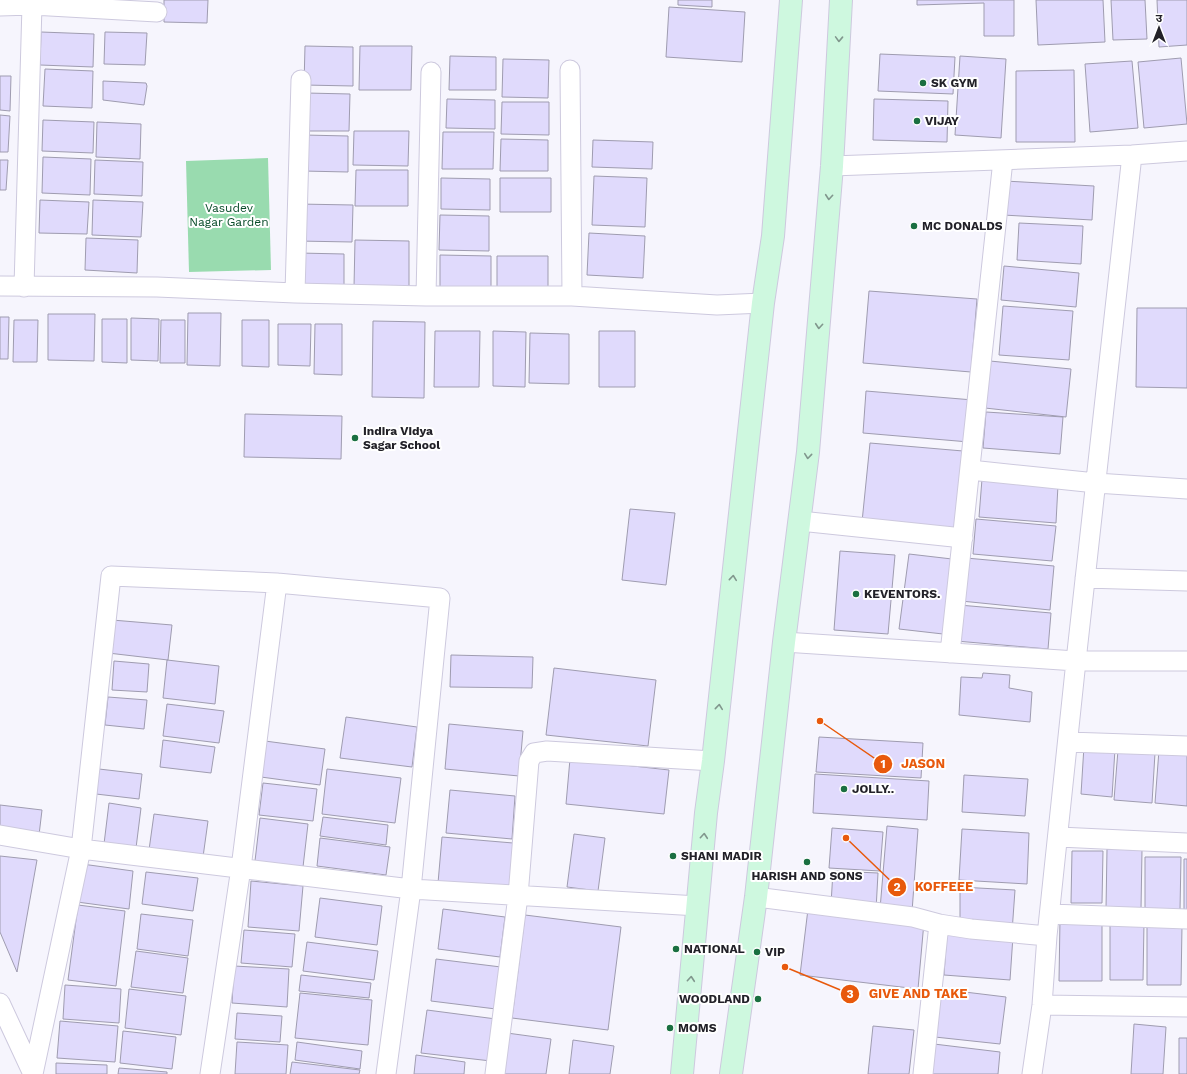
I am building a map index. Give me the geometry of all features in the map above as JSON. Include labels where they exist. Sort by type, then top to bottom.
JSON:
[{"type":"main road","points":[[682,1074],[706,813],[764,303],[773,236],[791,0]]},
{"type":"main road","points":[[731,1074],[756,897],[784,642],[808,452],[832,166],[841,0]]},
{"type":"street","points":[[0,6],[32,5],[157,12]]},
{"type":"street","points":[[24,287],[32,5]]},
{"type":"street","points":[[570,70],[572,296]]},
{"type":"street","points":[[426,296],[431,72]]},
{"type":"street","points":[[295,293],[301,80]]},
{"type":"street","points":[[832,166],[1132,155],[1187,151]]},
{"type":"street","points":[[1032,1074],[1042,1006],[1076,661],[1132,155]]},
{"type":"street","points":[[950,653],[1003,160]]},
{"type":"street","points":[[0,286],[157,287],[295,293],[426,296],[572,296],[717,305],[764,303]]},
{"type":"street","points":[[970,470],[1096,483],[1187,489]]},
{"type":"street","points":[[800,521],[962,538]]},
{"type":"street","points":[[33,1074],[81,849],[111,576],[277,583],[440,598],[411,889],[386,1074]]},
{"type":"street","points":[[1085,578],[1187,581]]},
{"type":"street","points":[[210,1074],[241,868],[277,583]]},
{"type":"street","points":[[784,642],[1076,661],[1187,661]]},
{"type":"street","points":[[1068,742],[1187,746]]},
{"type":"street","points":[[495,1074],[518,896],[529,761],[534,753],[547,751],[713,761]]},
{"type":"street","points":[[0,835],[81,849],[411,889],[698,906]]},
{"type":"street","points":[[1059,838],[1187,843]]},
{"type":"street","points":[[756,897],[913,917],[939,924],[971,929],[1048,936]]},
{"type":"street","points":[[1050,914],[1187,919]]},
{"type":"street","points":[[923,1074],[939,924]]},
{"type":"street","points":[[0,1003],[33,1074]]},
{"type":"street","points":[[1042,1006],[1187,1007]]},
{"type":"green space","name":"Vasudev Nagar Garden","points":[[268,158],[271,270],[189,272],[186,161]]},
{"type":"building","points":[[164,0],[208,0],[207,23],[164,22]]},
{"type":"building","points":[[678,0],[712,0],[712,7],[678,5]]},
{"type":"building","points":[[917,0],[1014,0],[1014,36],[984,36],[984,3],[917,5]]},
{"type":"building","points":[[1036,0],[1103,0],[1105,42],[1038,45]]},
{"type":"building","points":[[1111,0],[1145,0],[1147,39],[1113,40]]},
{"type":"building","points":[[1157,0],[1187,0],[1187,45],[1159,47]]},
{"type":"building","points":[[669,7],[745,12],[742,62],[666,57]]},
{"type":"building","points":[[41,32],[94,34],[93,67],[40,65]]},
{"type":"building","points":[[105,32],[147,33],[145,65],[104,64]]},
{"type":"building","points":[[305,46],[353,47],[353,86],[304,85]]},
{"type":"building","points":[[360,46],[412,46],[411,90],[359,90]]},
{"type":"building","points":[[880,54],[955,57],[953,94],[878,91]]},
{"type":"building","points":[[450,56],[496,57],[496,90],[449,90]]},
{"type":"building","points":[[960,56],[1006,59],[1001,138],[955,135]]},
{"type":"building","points":[[1181,58],[1187,124],[1144,128],[1138,62]]},
{"type":"building","points":[[503,59],[549,60],[548,98],[502,97]]},
{"type":"building","points":[[1132,61],[1138,128],[1090,132],[1085,64]]},
{"type":"building","points":[[45,69],[93,71],[92,108],[43,106]]},
{"type":"building","points":[[1074,70],[1075,142],[1016,142],[1016,71]]},
{"type":"building","points":[[0,76],[11,76],[10,111],[0,110]]},
{"type":"building","points":[[103,81],[146,83],[147,86],[144,105],[103,100]]},
{"type":"building","points":[[306,93],[350,94],[349,131],[305,131]]},
{"type":"building","points":[[447,99],[495,100],[495,129],[446,128]]},
{"type":"building","points":[[874,99],[948,101],[947,142],[873,140]]},
{"type":"building","points":[[502,102],[549,102],[549,135],[501,134]]},
{"type":"building","points":[[0,115],[10,116],[8,152],[0,152]]},
{"type":"building","points":[[43,120],[94,122],[93,153],[42,151]]},
{"type":"building","points":[[97,122],[141,124],[140,159],[96,157]]},
{"type":"building","points":[[354,131],[409,131],[408,166],[353,165]]},
{"type":"building","points":[[443,132],[494,132],[493,169],[442,169]]},
{"type":"building","points":[[304,135],[348,136],[348,172],[303,171]]},
{"type":"building","points":[[501,139],[548,140],[548,171],[500,171]]},
{"type":"building","points":[[593,140],[653,142],[652,169],[592,167]]},
{"type":"building","points":[[43,157],[91,159],[90,195],[42,193]]},
{"type":"building","points":[[0,160],[8,160],[6,190],[0,190]]},
{"type":"building","points":[[95,160],[143,162],[142,196],[94,194]]},
{"type":"building","points":[[356,170],[408,170],[408,206],[355,206]]},
{"type":"building","points":[[594,176],[647,178],[645,227],[592,225]]},
{"type":"building","points":[[441,178],[490,179],[490,210],[441,209]]},
{"type":"building","points":[[500,178],[551,178],[551,212],[500,212]]},
{"type":"building","points":[[1005,181],[1094,186],[1092,220],[1003,215]]},
{"type":"building","points":[[40,200],[89,202],[87,234],[39,233]]},
{"type":"building","points":[[93,200],[143,202],[141,237],[92,235]]},
{"type":"building","points":[[298,204],[353,205],[352,242],[298,241]]},
{"type":"building","points":[[440,215],[489,216],[489,251],[439,250]]},
{"type":"building","points":[[1019,223],[1083,226],[1081,264],[1017,260]]},
{"type":"building","points":[[589,233],[645,236],[643,278],[587,275]]},
{"type":"building","points":[[86,238],[138,240],[137,273],[85,270]]},
{"type":"building","points":[[355,240],[409,241],[409,287],[354,287]]},
{"type":"building","points":[[299,253],[344,254],[344,286],[299,285]]},
{"type":"building","points":[[440,255],[491,256],[491,295],[440,294]]},
{"type":"building","points":[[497,256],[548,256],[548,291],[497,290]]},
{"type":"building","points":[[1004,266],[1079,273],[1076,307],[1001,300]]},
{"type":"building","points":[[869,291],[977,299],[971,372],[863,363]]},
{"type":"building","points":[[1003,306],[1073,311],[1069,360],[999,355]]},
{"type":"building","points":[[1137,308],[1187,308],[1187,388],[1136,387]]},
{"type":"building","points":[[188,313],[221,313],[220,366],[187,365]]},
{"type":"building","points":[[48,314],[95,314],[94,361],[48,360]]},
{"type":"building","points":[[0,317],[9,317],[8,359],[0,359]]},
{"type":"building","points":[[131,318],[159,319],[158,361],[131,360]]},
{"type":"building","points":[[102,319],[127,319],[127,363],[102,362]]},
{"type":"building","points":[[14,320],[38,320],[37,362],[13,362]]},
{"type":"building","points":[[161,320],[185,320],[185,363],[160,363]]},
{"type":"building","points":[[242,320],[269,320],[269,367],[242,366]]},
{"type":"building","points":[[373,321],[425,322],[424,398],[372,397]]},
{"type":"building","points":[[278,324],[311,324],[310,366],[278,365]]},
{"type":"building","points":[[315,324],[342,324],[342,375],[314,374]]},
{"type":"building","points":[[435,331],[480,331],[479,387],[434,387]]},
{"type":"building","points":[[493,331],[526,332],[525,387],[493,386]]},
{"type":"building","points":[[599,331],[635,331],[635,387],[599,387]]},
{"type":"building","points":[[530,333],[569,334],[569,384],[529,383]]},
{"type":"building","points":[[990,361],[1071,369],[1066,417],[985,408]]},
{"type":"building","points":[[866,391],[973,400],[969,442],[863,433]]},
{"type":"building","points":[[986,412],[1063,417],[1060,454],[983,448]]},
{"type":"building","points":[[245,414],[342,416],[341,459],[244,457]]},
{"type":"building","points":[[870,443],[963,451],[955,530],[862,522]]},
{"type":"building","points":[[982,479],[1058,485],[1056,523],[979,517]]},
{"type":"building","points":[[630,509],[675,513],[666,585],[622,580]]},
{"type":"building","points":[[976,519],[1056,526],[1052,561],[973,554]]},
{"type":"building","points":[[840,551],[895,555],[888,634],[834,630]]},
{"type":"building","points":[[909,554],[952,559],[943,634],[899,629]]},
{"type":"building","points":[[966,558],[1054,566],[1050,610],[961,601]]},
{"type":"building","points":[[959,605],[1051,613],[1048,649],[956,641]]},
{"type":"building","points":[[112,620],[172,625],[168,660],[108,653]]},
{"type":"building","points":[[451,655],[533,657],[532,688],[450,687]]},
{"type":"building","points":[[167,660],[219,666],[215,704],[163,698]]},
{"type":"building","points":[[114,661],[149,664],[147,692],[112,690]]},
{"type":"building","points":[[554,668],[656,680],[648,746],[546,735]]},
{"type":"building","points":[[983,673],[1010,675],[1009,688],[1032,692],[1030,722],[959,715],[961,677],[982,678]]},
{"type":"building","points":[[108,697],[147,700],[144,729],[105,725]]},
{"type":"building","points":[[167,704],[224,711],[219,743],[163,736]]},
{"type":"building","points":[[346,717],[417,727],[412,767],[340,758]]},
{"type":"building","points":[[449,724],[523,731],[519,776],[445,769]]},
{"type":"building","points":[[819,737],[923,743],[921,778],[816,772]]},
{"type":"building","points":[[163,740],[215,747],[211,773],[160,767]]},
{"type":"building","points":[[265,741],[325,749],[320,785],[261,777]]},
{"type":"building","points":[[1084,746],[1115,749],[1112,797],[1081,794]]},
{"type":"building","points":[[1118,750],[1155,753],[1152,803],[1114,800]]},
{"type":"building","points":[[1159,750],[1187,752],[1187,806],[1155,803]]},
{"type":"building","points":[[570,759],[669,770],[664,814],[566,804]]},
{"type":"building","points":[[99,769],[142,774],[139,799],[96,794]]},
{"type":"building","points":[[327,769],[401,778],[395,823],[322,814]]},
{"type":"building","points":[[815,774],[929,781],[927,820],[813,813]]},
{"type":"building","points":[[964,775],[1028,779],[1025,816],[962,812]]},
{"type":"building","points":[[263,783],[317,789],[313,821],[259,815]]},
{"type":"building","points":[[450,790],[515,796],[512,839],[446,833]]},
{"type":"building","points":[[109,803],[141,808],[136,848],[104,844]]},
{"type":"building","points":[[0,805],[42,810],[39,835],[0,830]]},
{"type":"building","points":[[154,814],[208,821],[203,857],[149,850]]},
{"type":"building","points":[[323,817],[388,825],[386,845],[320,836]]},
{"type":"building","points":[[260,818],[308,824],[303,867],[255,861]]},
{"type":"building","points":[[887,826],[918,829],[912,912],[880,909]]},
{"type":"building","points":[[832,828],[883,832],[880,871],[829,868]]},
{"type":"building","points":[[962,829],[1029,833],[1027,884],[959,880]]},
{"type":"building","points":[[574,834],[605,838],[598,891],[567,887]]},
{"type":"building","points":[[442,837],[513,843],[510,888],[438,883]]},
{"type":"building","points":[[320,838],[390,847],[386,875],[317,866]]},
{"type":"building","points":[[1107,849],[1142,850],[1141,909],[1106,909]]},
{"type":"building","points":[[1072,851],[1103,851],[1102,903],[1071,903]]},
{"type":"building","points":[[0,856],[37,860],[17,972],[0,932]]},
{"type":"building","points":[[1145,857],[1181,857],[1180,910],[1145,910]]},
{"type":"building","points":[[1184,859],[1187,859],[1187,911],[1184,911]]},
{"type":"building","points":[[82,864],[133,871],[129,909],[77,902]]},
{"type":"building","points":[[833,871],[878,873],[876,910],[831,904]]},
{"type":"building","points":[[146,872],[198,878],[193,911],[142,904]]},
{"type":"building","points":[[251,881],[303,886],[299,931],[248,927]]},
{"type":"building","points":[[960,887],[1015,890],[1012,932],[960,924]]},
{"type":"building","points":[[320,898],[382,906],[377,945],[315,937]]},
{"type":"building","points":[[78,905],[125,911],[116,986],[68,980]]},
{"type":"building","points":[[443,909],[505,917],[500,957],[438,949]]},
{"type":"building","points":[[808,909],[924,922],[918,989],[800,975]]},
{"type":"building","points":[[141,914],[193,920],[188,956],[137,949]]},
{"type":"building","points":[[525,915],[621,927],[608,1030],[512,1018]]},
{"type":"building","points":[[1060,919],[1102,920],[1102,981],[1059,981]]},
{"type":"building","points":[[1110,923],[1144,923],[1143,980],[1110,980]]},
{"type":"building","points":[[1147,925],[1182,926],[1181,985],[1147,985]]},
{"type":"building","points":[[244,930],[295,934],[292,967],[241,963]]},
{"type":"building","points":[[947,931],[1013,936],[1010,980],[944,975]]},
{"type":"building","points":[[307,942],[378,951],[374,980],[303,971]]},
{"type":"building","points":[[136,951],[188,958],[183,993],[131,987]]},
{"type":"building","points":[[436,959],[501,967],[496,1009],[431,1001]]},
{"type":"building","points":[[234,966],[289,969],[287,1007],[232,1003]]},
{"type":"building","points":[[301,975],[371,983],[369,998],[299,991]]},
{"type":"building","points":[[65,985],[121,989],[119,1023],[63,1019]]},
{"type":"building","points":[[129,989],[186,996],[181,1035],[125,1028]]},
{"type":"building","points":[[940,989],[1006,997],[1000,1044],[935,1037]]},
{"type":"building","points":[[300,993],[372,1000],[368,1045],[295,1038]]},
{"type":"building","points":[[427,1010],[496,1019],[491,1061],[421,1053]]},
{"type":"building","points":[[237,1013],[282,1016],[280,1042],[235,1039]]},
{"type":"building","points":[[60,1021],[118,1026],[115,1062],[57,1058]]},
{"type":"building","points":[[1134,1024],[1166,1027],[1163,1074],[1131,1074]]},
{"type":"building","points":[[873,1026],[914,1030],[909,1074],[868,1074]]},
{"type":"building","points":[[123,1031],[176,1037],[172,1069],[120,1063]]},
{"type":"building","points":[[507,1033],[551,1039],[546,1074],[502,1074]]},
{"type":"building","points":[[1179,1038],[1187,1038],[1187,1074],[1179,1074]]},
{"type":"building","points":[[573,1040],[614,1046],[610,1074],[569,1074]]},
{"type":"building","points":[[237,1042],[288,1045],[286,1074],[235,1074]]},
{"type":"building","points":[[297,1042],[362,1051],[360,1069],[295,1060]]},
{"type":"building","points":[[934,1044],[1000,1052],[998,1074],[930,1074]]},
{"type":"building","points":[[416,1055],[465,1062],[464,1074],[414,1074]]},
{"type":"building","points":[[292,1062],[360,1070],[359,1074],[290,1074]]},
{"type":"building","points":[[56,1063],[107,1065],[107,1074],[56,1074]]},
{"type":"building","points":[[119,1068],[167,1072],[167,1074],[118,1074]]},
{"type":"place","name":"SK GYM","points":[[923,83]]},
{"type":"place","name":"VIJAY","points":[[917,121]]},
{"type":"place","name":"MC DONALDS","points":[[914,226]]},
{"type":"place","name":"Indira Vidya Sagar School","points":[[355,438]]},
{"type":"place","name":"KEVENTORS.","points":[[856,594]]},
{"type":"place","name":"JASON","points":[[820,721]]},
{"type":"place","name":"JOLLY..","points":[[844,789]]},
{"type":"place","name":"KOFFEEE","points":[[846,838]]},
{"type":"place","name":"SHANI MADIR","points":[[673,856]]},
{"type":"place","name":"HARISH AND SONS","points":[[807,862]]},
{"type":"place","name":"NATIONAL","points":[[676,949]]},
{"type":"place","name":"VIP","points":[[757,952]]},
{"type":"place","name":"GIVE AND TAKE","points":[[785,967]]},
{"type":"place","name":"WOODLAND","points":[[758,999]]},
{"type":"place","name":"MOMS","points":[[670,1028]]}]
